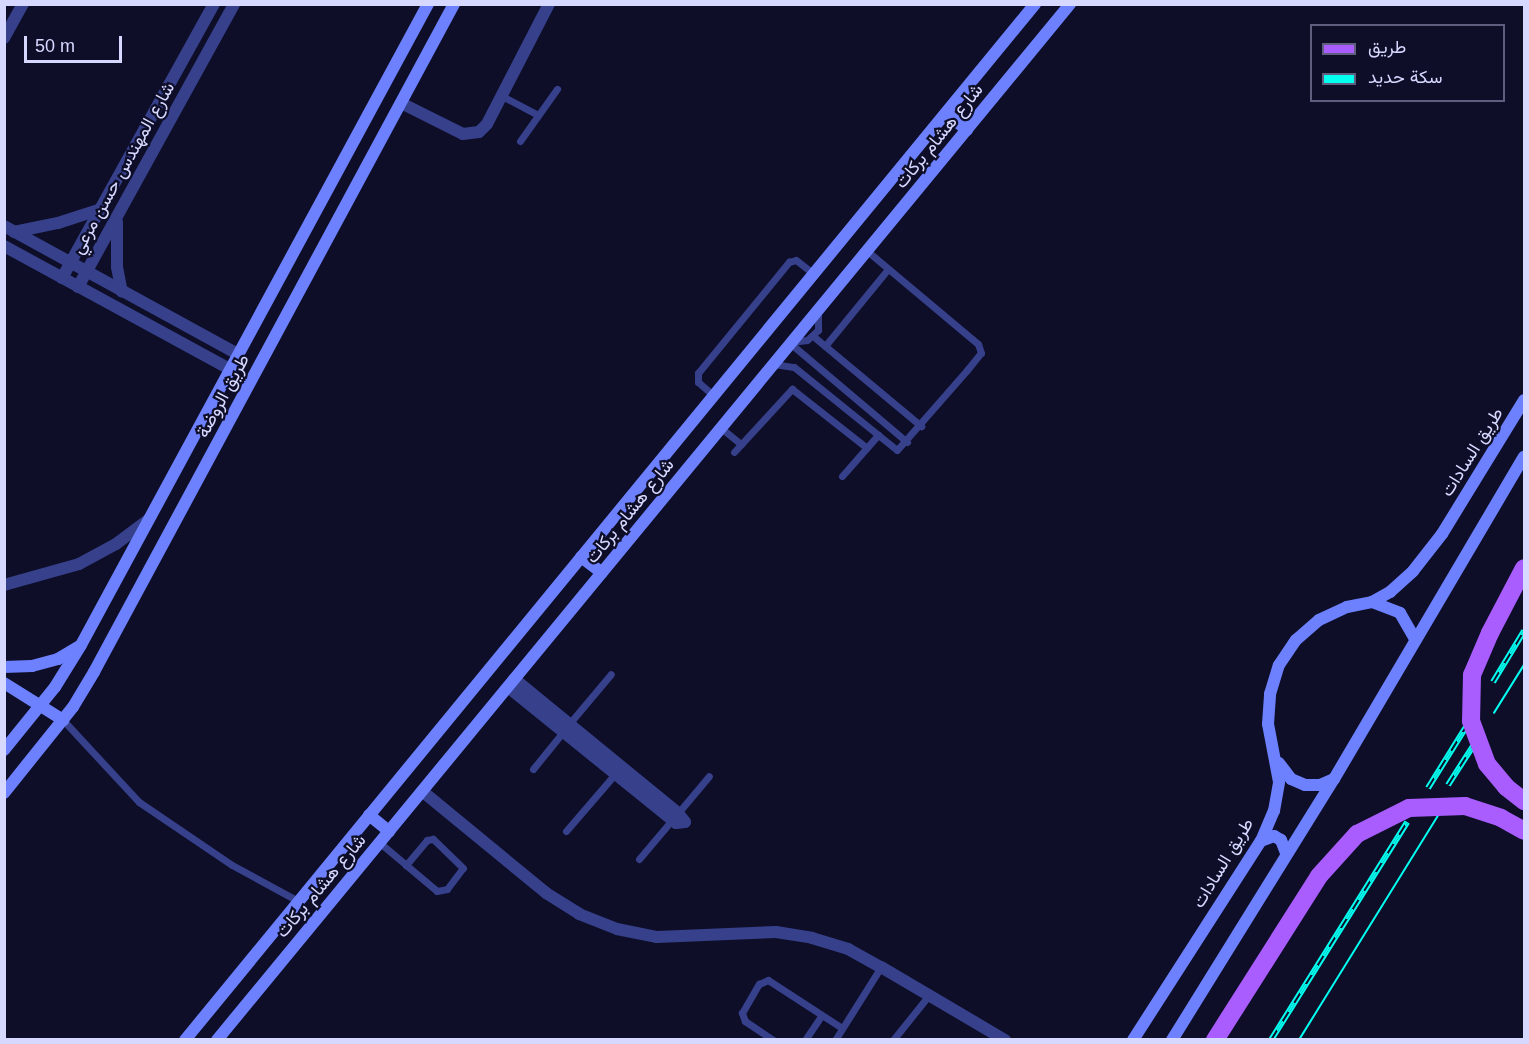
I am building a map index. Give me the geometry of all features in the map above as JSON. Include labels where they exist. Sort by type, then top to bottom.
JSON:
[{"type":"main road","points":[[1524,568],[1490,633],[1472,675],[1471,721],[1487,764],[1506,788],[1524,801]]},
{"type":"main road","points":[[1215,1040],[1319,876],[1357,834],[1408,808],[1465,806],[1502,818],[1524,831]]},
{"type":"street","points":[[4,38],[23,4]]},
{"type":"street","name":"شارع المهندس حسن مرعي","points":[[62,278],[214,4]]},
{"type":"street","name":"شارع المهندس حسن مرعي","points":[[78,287],[234,4]]},
{"type":"street","name":"طريق الروضة","points":[[4,750],[42,705],[81,645],[428,4]]},
{"type":"street","name":"طريق الروضة","points":[[4,793],[63,720],[94,672],[454,4]]},
{"type":"street","points":[[401,103],[469,134],[484,129],[549,4]]},
{"type":"street","name":"شارع هشام بركات","points":[[185,1040],[1035,4]]},
{"type":"street","name":"شارع هشام بركات","points":[[217,1040],[1070,4]]},
{"type":"street","points":[[946,113],[967,130]]},
{"type":"street","points":[[358,133],[366,144],[379,144]]},
{"type":"street","points":[[330,186],[344,185],[352,195]]},
{"type":"street","points":[[9,229],[58,223],[100,209]]},
{"type":"street","points":[[117,216],[115,242],[122,292]]},
{"type":"street","points":[[9,229],[238,354]]},
{"type":"street","points":[[4,246],[230,369]]},
{"type":"street","name":"طريق السادات","points":[[1133,1040],[1261,841],[1274,811],[1279,782],[1269,714],[1270,694],[1279,665],[1296,640],[1319,620],[1347,607],[1372,602],[1402,582],[1433,547],[1524,400]]},
{"type":"street","points":[[1172,1040],[1334,779],[1524,457]]},
{"type":"street","points":[[4,585],[79,564],[116,544],[149,519]]},
{"type":"street","points":[[581,557],[602,573]]},
{"type":"street","points":[[1372,602],[1400,613],[1415,639]]},
{"type":"street","points":[[4,667],[32,666],[58,659],[81,645]]},
{"type":"street","points":[[4,683],[63,720]]},
{"type":"street","points":[[511,683],[675,816]]},
{"type":"street","points":[[566,728],[615,774],[675,816]]},
{"type":"street","points":[[1275,754],[1291,779],[1320,785],[1334,779]]},
{"type":"street","points":[[422,791],[546,893],[579,914],[617,929],[657,937],[698,938],[776,932],[848,949],[1005,1040]]},
{"type":"street","points":[[369,815],[389,831]]},
{"type":"street","points":[[1261,841],[1274,836],[1281,840],[1286,853]]},
{"type":"lane","points":[[520,141],[557,89]]},
{"type":"lane","points":[[502,96],[538,115]]},
{"type":"lane","points":[[774,364],[794,367],[897,450],[921,426],[981,348],[867,251]]},
{"type":"lane","points":[[714,396],[697,378],[789,262],[796,260],[814,274]]},
{"type":"lane","points":[[825,346],[888,269]]},
{"type":"lane","points":[[792,343],[813,336],[820,324],[818,311]]},
{"type":"lane","points":[[813,336],[921,426]]},
{"type":"lane","points":[[792,343],[907,442]]},
{"type":"lane","points":[[734,452],[792,389],[867,448]]},
{"type":"lane","points":[[722,428],[741,444]]},
{"type":"lane","points":[[842,476],[878,435]]},
{"type":"lane","points":[[533,769],[611,674]]},
{"type":"lane","points":[[63,720],[139,802],[232,866],[298,901]]},
{"type":"lane","points":[[566,831],[615,774]]},
{"type":"lane","points":[[639,860],[709,776]]},
{"type":"lane","points":[[380,843],[406,865],[441,892],[463,868],[434,839],[427,840],[406,865]]},
{"type":"lane","points":[[835,1040],[881,967]]},
{"type":"lane","points":[[773,1040],[745,1021],[742,1013],[763,981],[773,981],[842,1028]]},
{"type":"lane","points":[[892,1040],[929,995]]},
{"type":"lane","points":[[805,1040],[822,1015]]},
{"type":"tram line","points":[[1494,713],[1524,665]]},
{"type":"tram line","points":[[1299,1040],[1438,816]]},
{"type":"railway","points":[[1493,682],[1524,631]]},
{"type":"railway","points":[[1428,788],[1466,727]]},
{"type":"railway","points":[[1448,785],[1473,746]]},
{"type":"railway","points":[[1271,1040],[1407,822]]}]
